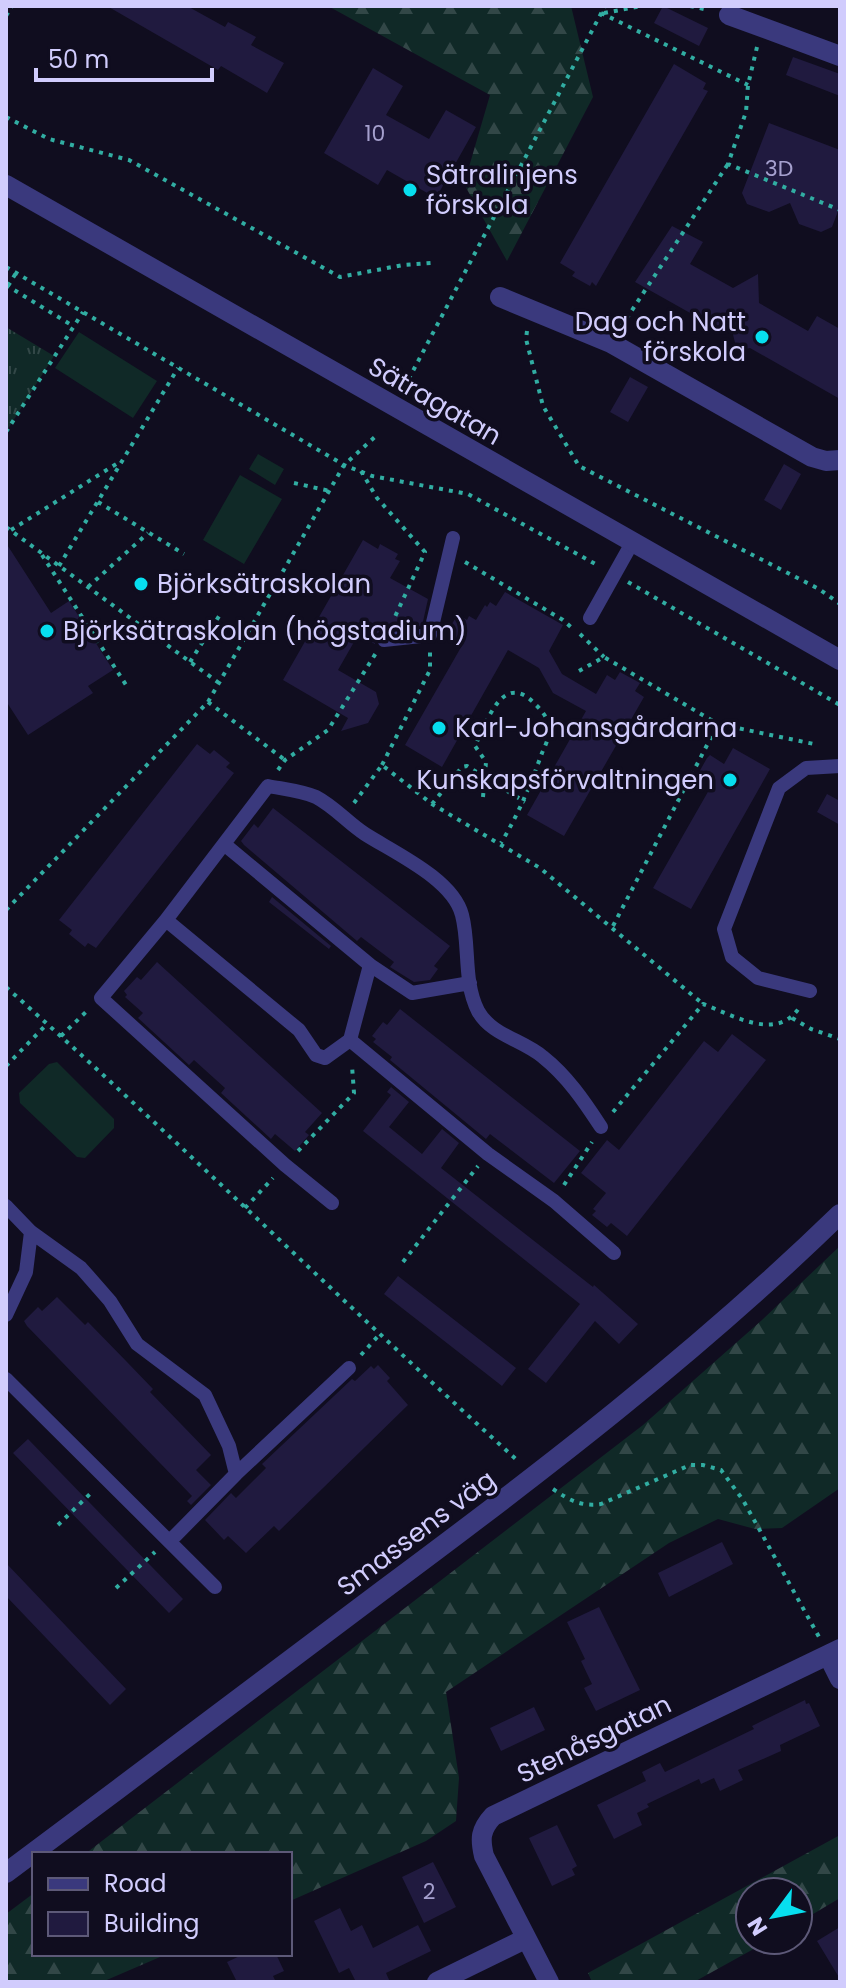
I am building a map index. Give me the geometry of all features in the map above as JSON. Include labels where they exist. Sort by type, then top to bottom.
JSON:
[{"type":"street","points":[[729,15],[840,56]]},
{"type":"street","name":"Sätragatan","points":[[6,185],[840,660]]},
{"type":"street","points":[[500,297],[611,343],[812,457],[826,461],[840,460]]},
{"type":"street","name":"Smassens väg","points":[[34,1852],[535,1476],[695,1348],[840,1214]]},
{"type":"street","points":[[834,1652],[840,1679]]},
{"type":"street","name":"Stenåsgatan","points":[[549,1982],[484,1856],[480,1840],[484,1827],[493,1816],[834,1652]]},
{"type":"street","name":"Smassens väg","points":[[6,1873],[32,1853]]},
{"type":"street","points":[[437,1982],[525,1939]]},
{"type":"lane","points":[[590,618],[632,543]]},
{"type":"lane","points":[[384,640],[430,635],[451,545]]},
{"type":"lane","points":[[810,991],[758,978],[732,957],[724,929],[779,788],[806,768],[840,766]]},
{"type":"lane","points":[[332,1203],[285,1165],[101,998],[166,920],[268,786],[314,796],[345,816],[362,833],[411,860],[453,897],[462,913],[470,983],[478,1011],[492,1027],[540,1054],[565,1076],[601,1127]]},
{"type":"lane","points":[[224,844],[370,965],[412,993],[470,983]]},
{"type":"lane","points":[[166,920],[299,1030],[316,1055],[325,1058],[350,1040],[370,965]]},
{"type":"lane","points":[[350,1040],[488,1154],[554,1201],[614,1253]]},
{"type":"lane","points":[[6,1206],[31,1232],[81,1268],[110,1301],[137,1344],[205,1395],[229,1446],[236,1474]]},
{"type":"lane","points":[[6,1315],[26,1272],[31,1232]]},
{"type":"lane","points":[[169,1540],[349,1368]]},
{"type":"lane","points":[[6,1379],[215,1587]]},
{"type":"path","points":[[6,16],[12,6]]},
{"type":"path","points":[[403,390],[605,6]]},
{"type":"path","points":[[601,13],[642,6]]},
{"type":"path","points":[[601,13],[748,85]]},
{"type":"path","points":[[611,343],[728,164],[746,112],[748,85],[762,26]]},
{"type":"path","points":[[6,117],[49,139],[129,160],[340,277],[431,263]]},
{"type":"path","points":[[728,164],[840,210]]},
{"type":"path","points":[[6,267],[344,465],[468,494],[614,574],[840,705]]},
{"type":"path","points":[[16,273],[7,286],[73,326]]},
{"type":"path","points":[[532,309],[526,339],[543,406],[579,466],[819,589],[840,604]]},
{"type":"path","points":[[6,432],[83,312]]},
{"type":"path","points":[[59,566],[178,368]]},
{"type":"path","points":[[6,910],[208,702],[344,465],[376,436]]},
{"type":"path","points":[[124,459],[8,528],[219,683]]},
{"type":"path","points":[[268,786],[285,760],[328,730],[384,640],[425,552],[377,498],[361,471]]},
{"type":"path","points":[[294,483],[330,491]]},
{"type":"path","points":[[98,502],[184,554]]},
{"type":"path","points":[[88,587],[148,533]]},
{"type":"path","points":[[451,545],[563,620],[604,657],[718,724],[814,744]]},
{"type":"path","points":[[39,551],[128,688]]},
{"type":"path","points":[[190,662],[221,613]]},
{"type":"path","points":[[345,816],[382,765],[430,670],[430,635]]},
{"type":"path","points":[[579,671],[604,657]]},
{"type":"path","points":[[483,797],[486,762],[475,746],[506,693],[515,690],[526,695],[545,714],[550,731],[525,802],[501,843]]},
{"type":"path","points":[[208,702],[285,760]]},
{"type":"path","points":[[613,926],[718,724]]},
{"type":"path","points":[[382,765],[432,804],[540,868],[703,1004],[765,1027],[792,1018],[810,991]]},
{"type":"path","points":[[432,804],[462,767],[467,766],[525,802]]},
{"type":"path","points":[[6,987],[140,1106],[379,1335],[535,1476],[572,1502],[589,1506],[601,1504],[690,1465],[721,1470],[750,1512],[834,1652]]},
{"type":"path","points":[[61,1036],[101,998]]},
{"type":"path","points":[[554,1201],[601,1127],[703,1004]]},
{"type":"path","points":[[792,1018],[811,1029],[840,1039]]},
{"type":"path","points":[[6,1066],[47,1024]]},
{"type":"path","points":[[245,1208],[354,1093],[350,1040]]},
{"type":"path","points":[[403,1262],[488,1154]]},
{"type":"path","points":[[349,1368],[379,1335]]},
{"type":"path","points":[[58,1525],[106,1478]]},
{"type":"path","points":[[116,1588],[169,1540]]},
{"type":"green space","points":[[328,6],[571,6],[593,97],[507,261],[464,184],[490,95]]},
{"type":"green space","points":[[6,327],[54,356],[6,432]]},
{"type":"green space","points":[[79,332],[157,381],[133,418],[55,368]]},
{"type":"green space","points":[[258,454],[284,469],[275,485],[249,469]]},
{"type":"green space","points":[[240,475],[282,499],[244,564],[203,540]]},
{"type":"green space","points":[[57,1062],[114,1119],[114,1128],[85,1158],[77,1157],[20,1103],[19,1093],[49,1064]]},
{"type":"green space","points":[[840,1246],[840,1488],[782,1528],[755,1529],[718,1519],[669,1543],[446,1692],[459,1778],[456,1821],[426,1841],[292,1900],[292,1852],[88,1852],[643,1425]]},
{"type":"green space","points":[[840,1835],[840,1898],[814,1913],[814,1876],[765,1876]]},
{"type":"green space","points":[[734,1893],[734,1956],[741,1956],[694,1982],[592,1982],[588,1973]]},
{"type":"green space","points":[[32,1894],[32,1956],[162,1956],[102,1982],[6,1982],[6,1914]]},
{"type":"building","points":[[107,6],[187,6],[225,27],[228,22],[256,37],[251,45],[284,63],[267,93],[221,66],[218,70]]},
{"type":"building","points":[[663,6],[708,28],[699,46],[654,23]]},
{"type":"building","points":[[793,57],[840,74],[840,96],[786,75]]},
{"type":"building","points":[[674,64],[706,83],[703,89],[708,91],[596,286],[592,282],[590,286],[572,276],[575,272],[560,263]]},
{"type":"building","name":"Sätralinjens förskola","points":[[373,68],[403,86],[386,115],[429,139],[446,110],[476,127],[436,198],[387,170],[378,185],[324,153]]},
{"type":"building","points":[[769,123],[840,150],[840,206],[832,227],[821,232],[799,224],[790,203],[769,212],[747,204],[742,193]]},
{"type":"building","points":[[672,226],[703,242],[690,264],[733,288],[758,274],[759,303],[808,331],[817,316],[840,329],[840,399],[750,348],[737,351],[730,322],[724,332],[635,282]]},
{"type":"building","points":[[630,377],[648,387],[628,422],[610,412]]},
{"type":"building","points":[[784,464],[801,474],[781,510],[764,500]]},
{"type":"building","points":[[363,540],[378,549],[380,544],[398,554],[395,559],[400,561],[390,578],[428,599],[422,626],[382,630],[375,635],[375,644],[358,635],[338,670],[376,692],[379,704],[368,723],[341,731],[348,718],[283,680]]},
{"type":"building","name":"Björksätraskolan (högstadium)","points":[[6,543],[51,613],[69,601],[113,670],[88,686],[93,693],[28,735],[6,701]]},
{"type":"building","name":"Karl-Johansgårdarna","points":[[505,592],[563,625],[549,651],[562,674],[596,694],[607,675],[615,680],[620,672],[640,683],[635,691],[644,697],[564,836],[527,815],[586,711],[553,693],[539,668],[508,650],[442,767],[405,745],[464,642],[447,632],[458,614],[467,620],[469,616],[476,620],[485,605],[487,607],[490,602],[496,606]]},
{"type":"building","points":[[197,744],[210,754],[214,750],[230,763],[226,767],[234,773],[96,948],[88,943],[85,947],[69,934],[72,930],[59,920]]},
{"type":"building","points":[[733,748],[770,769],[691,909],[653,888],[713,783],[698,774],[707,758],[710,755],[724,764]]},
{"type":"building","points":[[827,794],[840,801],[840,825],[817,812]]},
{"type":"building","points":[[273,808],[450,946],[434,966],[438,969],[430,980],[414,982],[390,967],[394,962],[361,937],[357,941],[244,845],[241,841],[254,824],[258,828]]},
{"type":"building","points":[[272,897],[331,946],[329,949],[269,902]]},
{"type":"building","points":[[157,962],[322,1113],[305,1132],[309,1135],[295,1151],[275,1134],[271,1139],[221,1093],[225,1088],[194,1060],[189,1065],[138,1018],[143,1013],[125,997],[124,991],[137,977],[141,980]]},
{"type":"building","points":[[400,1009],[580,1151],[554,1183],[490,1134],[486,1139],[390,1060],[392,1057],[373,1042],[376,1039],[372,1036],[383,1022],[387,1025]]},
{"type":"building","points":[[732,1034],[766,1060],[627,1236],[611,1223],[607,1227],[592,1215],[606,1193],[581,1173],[607,1140],[619,1150],[704,1041],[718,1052]]},
{"type":"building","points":[[391,1087],[409,1102],[389,1127],[422,1154],[442,1129],[459,1143],[441,1168],[594,1285],[638,1324],[619,1344],[595,1321],[546,1383],[528,1369],[580,1304],[363,1131],[391,1095],[387,1092]]},
{"type":"building","points":[[398,1276],[516,1368],[502,1386],[384,1294]]},
{"type":"building","points":[[57,1297],[85,1325],[88,1322],[127,1362],[153,1389],[150,1392],[211,1455],[196,1470],[211,1485],[191,1505],[187,1501],[192,1496],[27,1326],[24,1321],[38,1307],[42,1311]]},
{"type":"building","points":[[378,1365],[408,1405],[279,1531],[274,1526],[246,1553],[228,1536],[224,1540],[205,1520],[231,1493],[236,1498],[266,1468],[262,1464],[352,1379],[355,1381],[371,1366],[374,1369]]},
{"type":"building","points":[[28,1439],[183,1599],[169,1613],[13,1453]]},
{"type":"building","points":[[722,1542],[733,1564],[669,1597],[658,1573]]},
{"type":"building","points":[[6,1563],[126,1689],[110,1705],[6,1596]]},
{"type":"building","points":[[599,1607],[640,1690],[596,1711],[584,1688],[592,1684],[581,1661],[585,1659],[567,1622]]},
{"type":"building","points":[[805,1700],[820,1726],[780,1745],[781,1751],[738,1770],[743,1780],[720,1791],[714,1778],[701,1784],[699,1779],[647,1804],[649,1807],[637,1813],[642,1825],[614,1839],[597,1805],[646,1781],[642,1772],[660,1763],[665,1772],[754,1729],[752,1726]]},
{"type":"building","points":[[534,1707],[545,1730],[501,1751],[490,1728]]},
{"type":"building","points":[[557,1825],[577,1866],[572,1869],[575,1875],[552,1886],[529,1838]]},
{"type":"building","points":[[433,1862],[456,1907],[424,1923],[402,1877]]},
{"type":"building","points":[[340,1908],[351,1931],[362,1925],[373,1948],[418,1925],[431,1951],[386,1973],[390,1982],[356,1982],[349,1968],[339,1973],[314,1921]]},
{"type":"building","points":[[840,1927],[840,1979],[817,1941]]},
{"type":"building","points":[[240,1956],[277,1956],[284,1971],[273,1976],[276,1982],[237,1982],[227,1962]]},
{"type":"place","name":"Sätralinjens förskola","points":[[410,190]]},
{"type":"place","name":"Dag och Natt förskola","points":[[762,337]]},
{"type":"place","name":"Björksätraskolan","points":[[141,584]]},
{"type":"place","name":"Björksätraskolan (högstadium)","points":[[47,631]]},
{"type":"place","name":"Karl-Johansgårdarna","points":[[439,728]]},
{"type":"place","name":"Kunskapsförvaltningen","points":[[730,780]]}]
